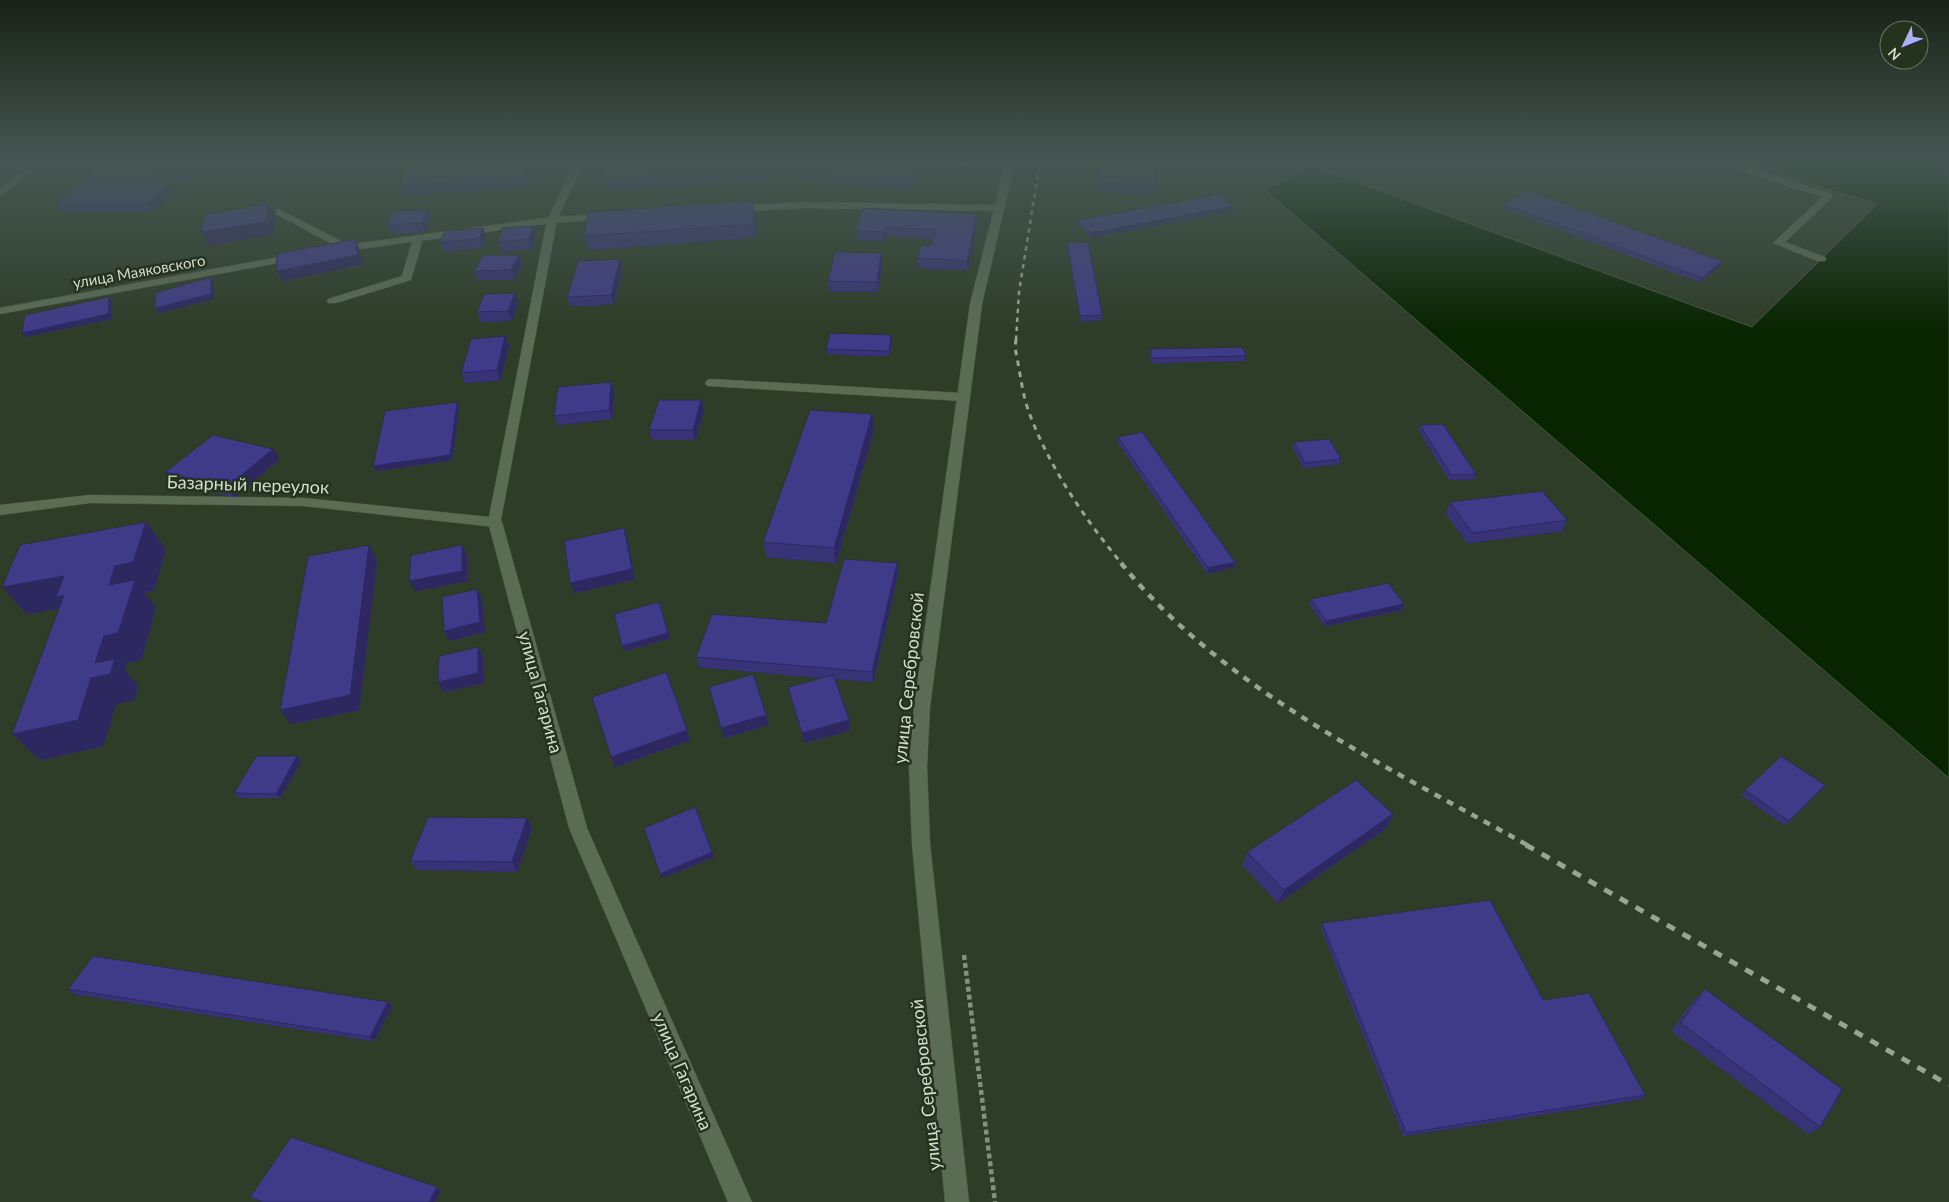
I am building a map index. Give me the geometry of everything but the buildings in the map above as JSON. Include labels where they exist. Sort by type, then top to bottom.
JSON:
[{"type":"street","points":[[291,218],[347,248]]},
{"type":"street","points":[[328,251],[552,220],[584,218]]},
{"type":"street","name":"улица Серебровской","points":[[956,1202],[921,844],[918,767],[922,707],[962,397],[976,304],[997,218]]},
{"type":"street","points":[[1805,218],[1778,243],[1821,259]]},
{"type":"street","name":"улица Гагарина","points":[[552,220],[495,522],[578,828],[740,1202]]},
{"type":"street","points":[[332,301],[407,278],[418,238]]},
{"type":"street","name":"улица Маяковского","points":[[0,312],[308,255]]},
{"type":"street","points":[[711,383],[962,397]]},
{"type":"street","name":"Базарный переулок","points":[[0,510],[90,499],[294,502],[495,522]]},
{"type":"path","points":[[964,955],[996,1202]]},
{"type":"shaded area","points":[[1298,218],[1455,218],[1752,327],[1863,218],[1949,218],[1949,778]]},
{"type":"railway","points":[[1016,340],[1019,292],[1031,218]]},
{"type":"railway","points":[[1016,339],[1015,348],[1025,399],[1038,435],[1082,512],[1122,564]]},
{"type":"railway","points":[[1121,563],[1162,608],[1208,649],[1258,687],[1365,755],[1529,846]]},
{"type":"railway","points":[[1526,845],[1949,1085]]}]
